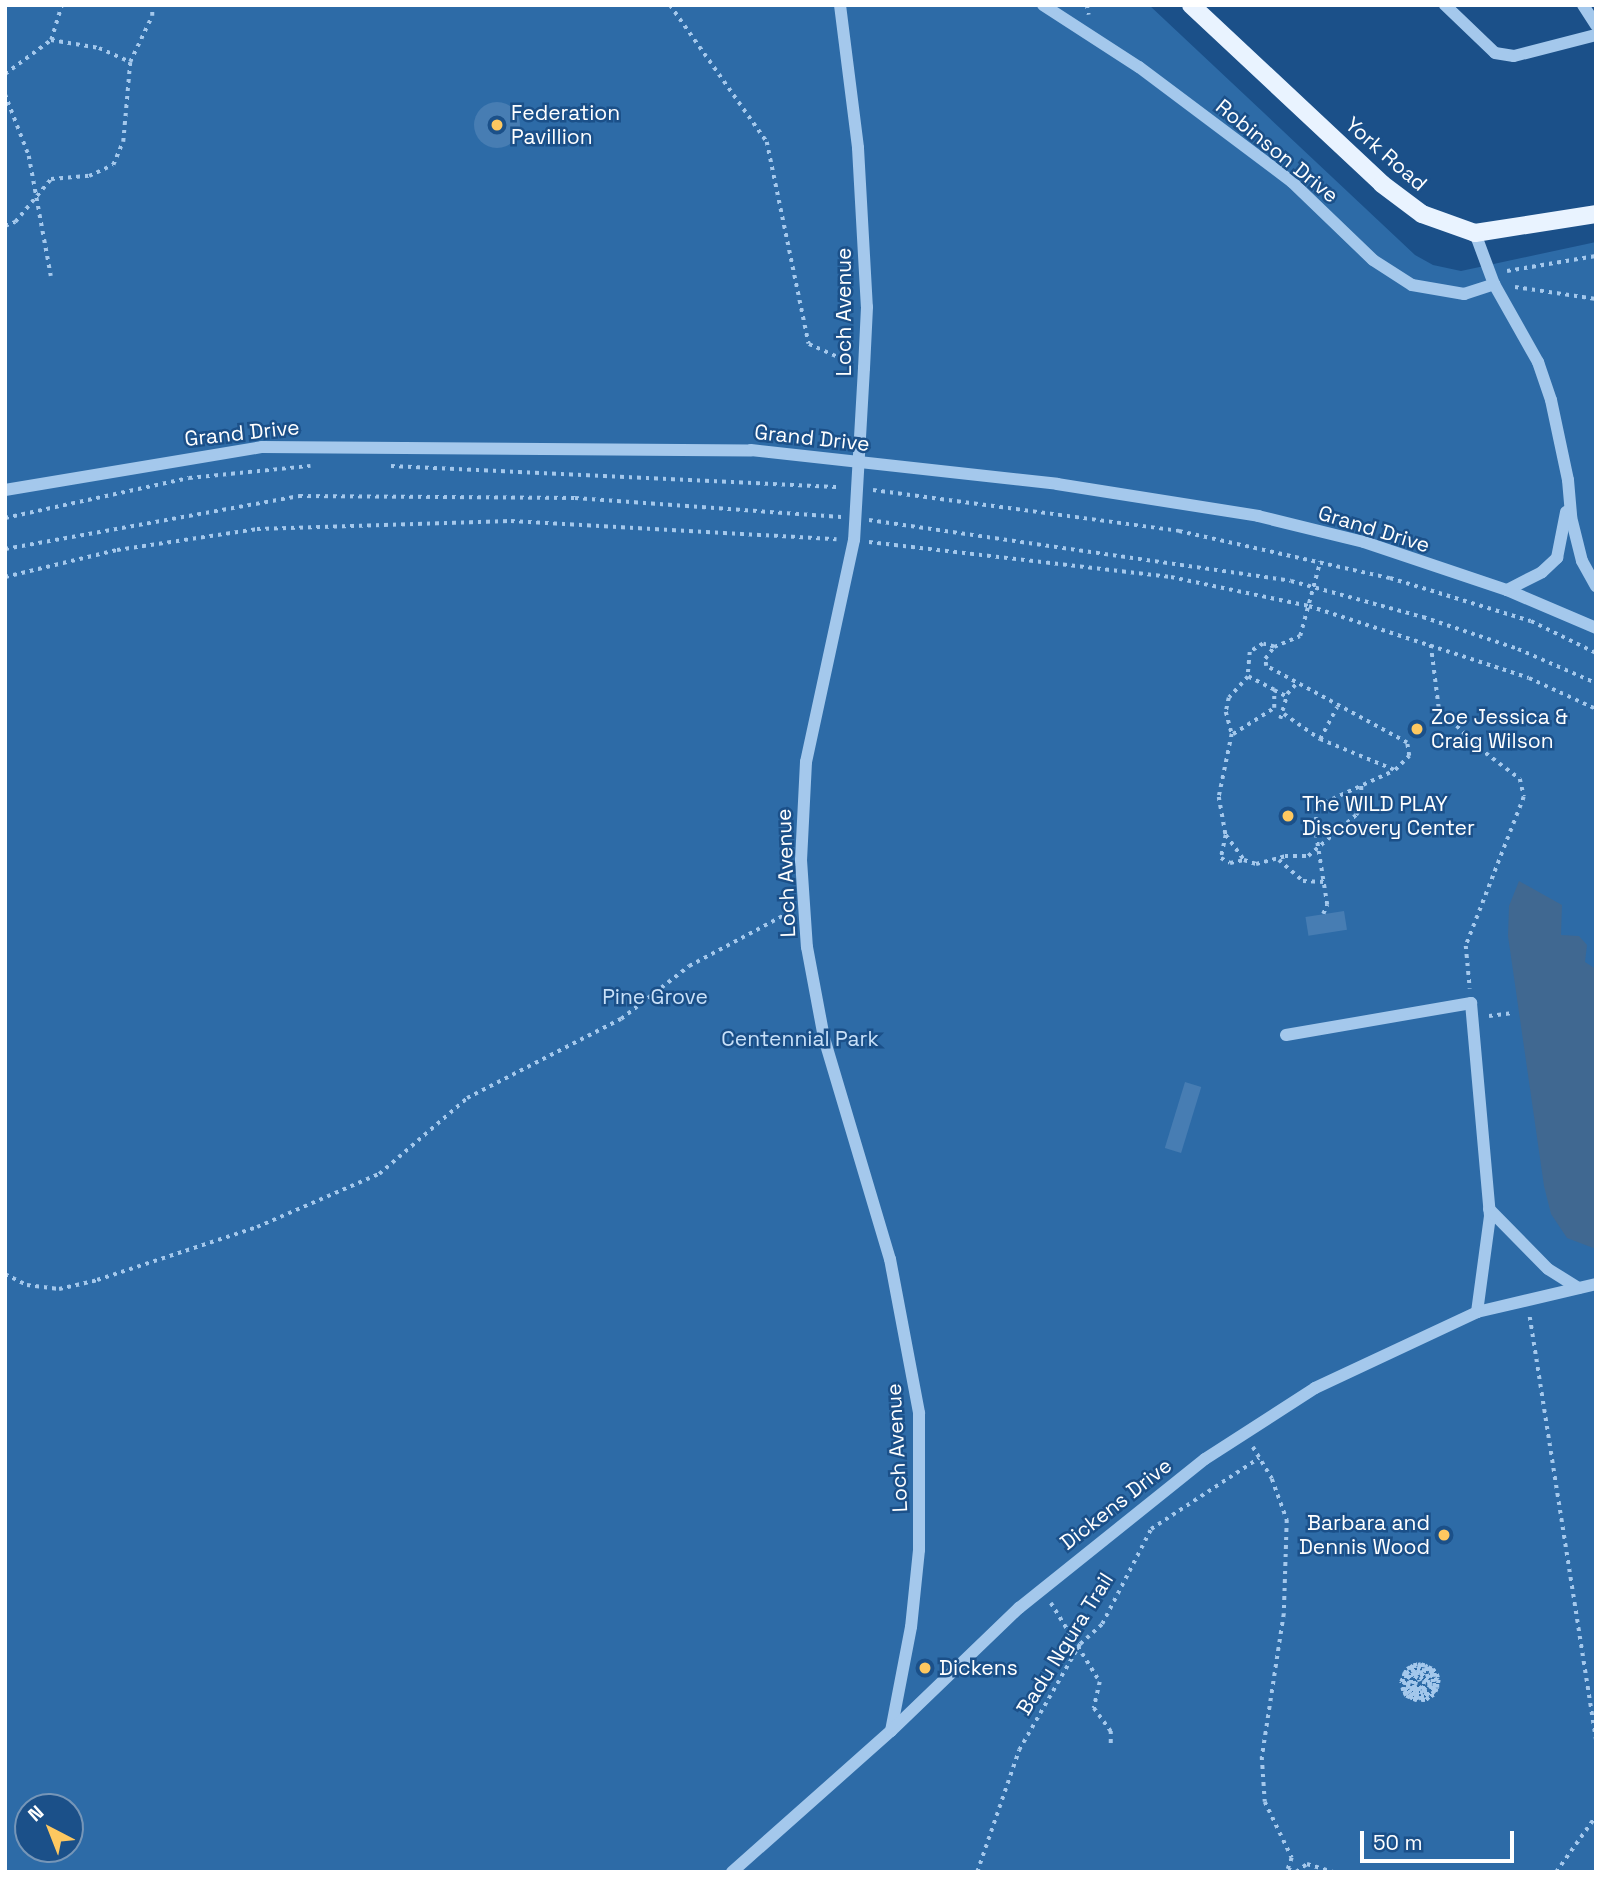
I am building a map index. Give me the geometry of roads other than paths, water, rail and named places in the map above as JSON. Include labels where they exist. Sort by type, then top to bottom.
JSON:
[{"type":"main road","name":"York Road","points":[[1191,5],[1401,201],[1444,225],[1475,233],[1596,214]]},
{"type":"street","name":"Loch Avenue","points":[[840,5],[858,148],[867,307],[860,461],[854,540],[806,762],[801,823],[804,905],[824,1038],[890,1259],[919,1413],[919,1550],[911,1627],[891,1731]]},
{"type":"street","name":"Robinson Drive","points":[[1043,5],[1139,67],[1292,182],[1373,260],[1412,285],[1464,294],[1494,284]]},
{"type":"street","points":[[1445,5],[1495,53],[1514,56],[1596,35]]},
{"type":"street","points":[[1583,5],[1596,25]]},
{"type":"street","points":[[1475,233],[1494,284],[1538,362],[1568,480],[1571,517],[1582,561],[1596,586]]},
{"type":"street","name":"Grand Drive","points":[[5,490],[262,447],[751,450],[1057,484],[1258,516],[1364,542],[1507,590],[1596,628]]},
{"type":"street","points":[[1507,590],[1542,572],[1557,558],[1568,480]]},
{"type":"street","points":[[1286,1035],[1471,1003],[1489,1209],[1477,1312]]},
{"type":"street","points":[[1489,1209],[1548,1269],[1578,1288]]},
{"type":"street","name":"Dickens Drive","points":[[732,1872],[891,1731],[1041,1589],[1147,1502],[1284,1406],[1344,1372],[1477,1312],[1596,1284]]},
{"type":"place","name":"Federation Pavillion","points":[[497,125]]},
{"type":"place","name":"Zoe Jessica & Craig Wilson","points":[[1417,729]]},
{"type":"place","name":"The WILD PLAY Discovery Center","points":[[1288,816]]},
{"type":"place","name":"Barbara and Dennis Wood","points":[[1444,1535]]},
{"type":"place","name":"Dickens","points":[[925,1668]]},
{"type":"park label","name":"Pine Grove","points":[[655,997]]},
{"type":"park label","name":"Centennial Park","points":[[800,1039]]}]
